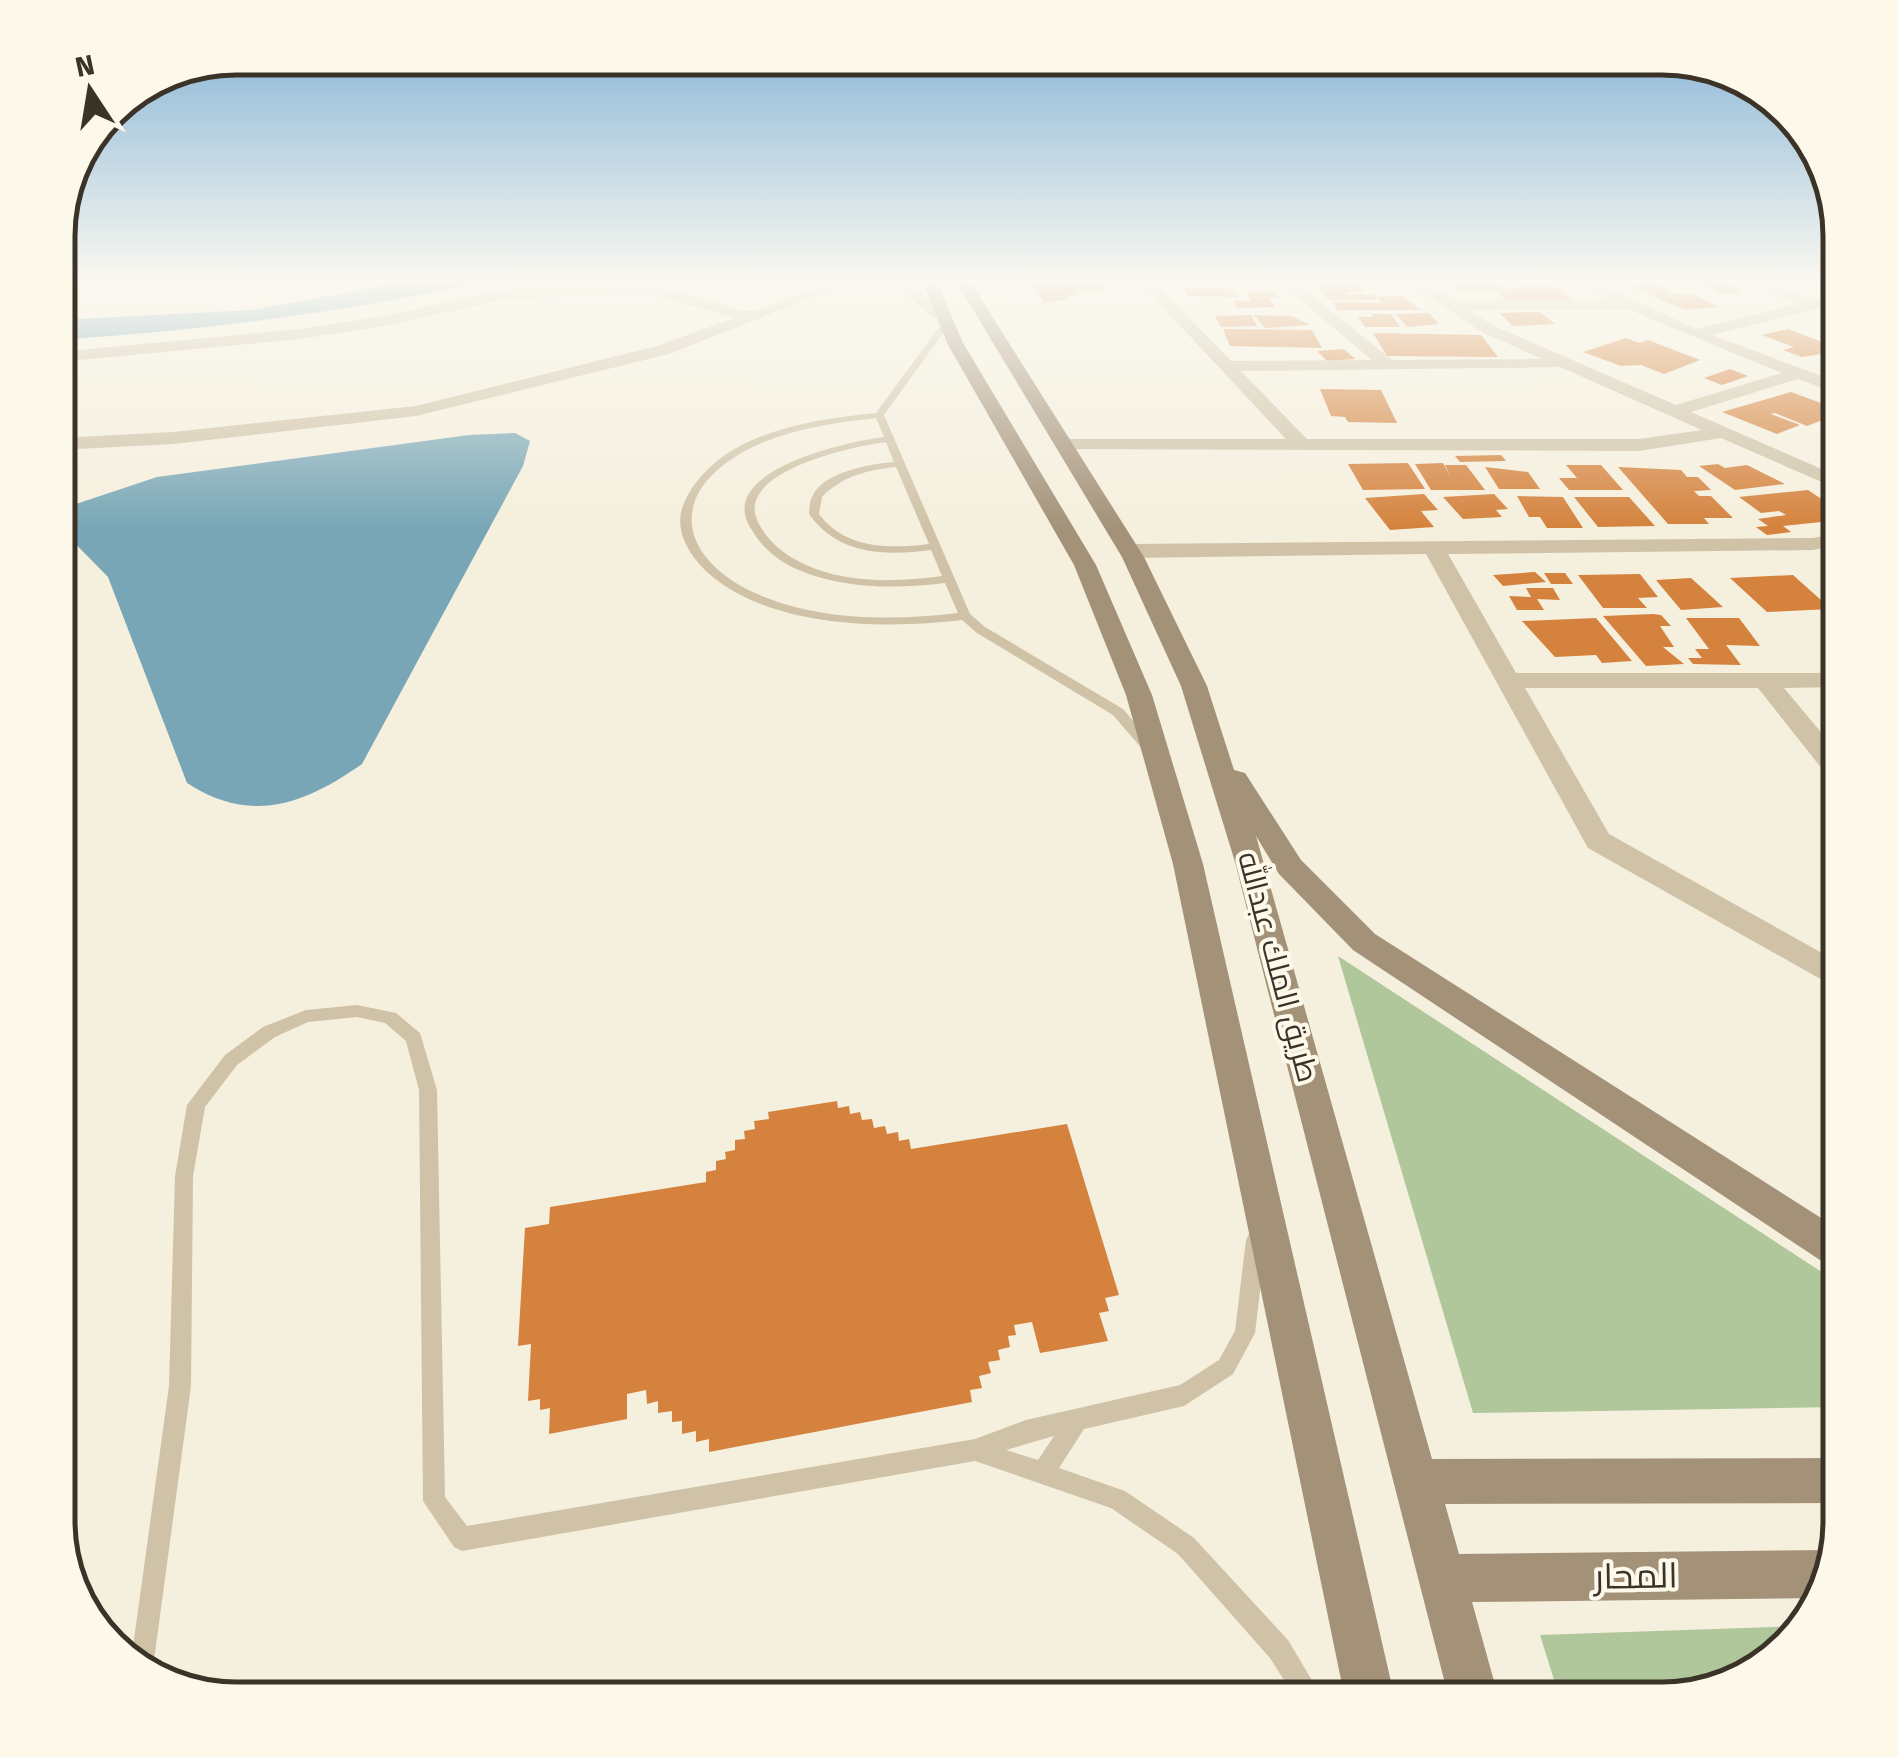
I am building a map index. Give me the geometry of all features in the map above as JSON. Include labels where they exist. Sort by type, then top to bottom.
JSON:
[{"type":"street","points":[[75,431],[251,422],[423,402],[568,377],[610,365]]},
{"type":"street","name":"طريق الملك عبدالله","points":[[969,365],[1085,565],[1138,695],[1188,864],[1366,1682]]},
{"type":"street","name":"طريق الملك عبدالله","points":[[1015,365],[1129,550],[1194,686],[1250,862],[1470,1682]]},
{"type":"street","points":[[1227,366],[1388,365]]},
{"type":"street","points":[[1568,365],[1823,477]]},
{"type":"street","points":[[1778,365],[1823,382]]},
{"type":"street","points":[[1227,366],[1299,442]]},
{"type":"street","points":[[1672,412],[1799,373]]},
{"type":"street","points":[[75,443],[351,421],[423,402]]},
{"type":"street","points":[[1064,445],[1299,442],[1639,445],[1720,433]]},
{"type":"street","points":[[1129,550],[1823,542]]},
{"type":"street","points":[[1432,545],[1598,841],[1823,968]]},
{"type":"street","points":[[1765,680],[1823,752]]},
{"type":"street","points":[[1508,682],[1823,680]]},
{"type":"street","points":[[1212,742],[1290,867],[1364,942],[1823,1240]]},
{"type":"street","points":[[1416,1482],[1823,1480]]},
{"type":"street","name":"المحار","points":[[1442,1578],[1814,1574]]},
{"type":"lane","points":[[913,365],[879,415],[789,431],[726,459],[690,498],[686,513],[690,543],[714,572],[783,606],[881,621],[964,616],[1118,712],[1158,762]]},
{"type":"lane","points":[[879,415],[964,616]]},
{"type":"lane","points":[[890,439],[821,451],[777,472],[753,500],[752,521],[756,531],[787,559],[822,573],[888,583],[949,579]]},
{"type":"lane","points":[[900,464],[864,469],[834,480],[817,496],[814,514],[828,531],[856,544],[895,549],[935,546]]},
{"type":"lane","points":[[144,1653],[180,1386],[184,1176],[196,1105],[231,1060],[269,1032],[306,1016],[356,1010],[390,1018],[414,1038],[428,1090],[434,1501],[462,1538],[975,1450],[1026,1431],[1184,1395],[1226,1367],[1246,1333],[1260,1193]]},
{"type":"lane","points":[[1042,1474],[1077,1420]]},
{"type":"lane","points":[[975,1450],[1118,1499],[1186,1546],[1280,1649],[1300,1682]]},
{"type":"green space","points":[[1338,956],[1823,1273],[1823,1407],[1473,1413]]},
{"type":"green space","points":[[1783,1627],[1752,1655],[1724,1670],[1694,1679],[1662,1682],[1555,1682],[1540,1635]]},
{"type":"water","points":[[515,433],[530,441],[523,466],[362,764],[320,790],[277,804],[233,803],[187,783],[108,577],[75,543],[75,504],[157,477],[469,435]]},
{"type":"building","points":[[1618,365],[1687,365],[1664,374],[1641,365]]},
{"type":"building","points":[[1730,369],[1748,376],[1722,385],[1704,378]]},
{"type":"building","points":[[1320,389],[1381,390],[1397,423],[1348,422],[1345,417],[1331,416]]},
{"type":"building","points":[[1791,392],[1823,404],[1823,420],[1807,426],[1771,414],[1800,425],[1777,434],[1722,412]]},
{"type":"building","points":[[1501,455],[1506,461],[1460,462],[1455,456]]},
{"type":"building","points":[[1408,463],[1425,489],[1363,490],[1348,464]]},
{"type":"building","points":[[1443,463],[1451,477],[1445,465],[1466,465],[1485,490],[1431,490],[1415,464]]},
{"type":"building","points":[[1718,464],[1725,468],[1747,465],[1785,484],[1735,490],[1699,466]]},
{"type":"building","points":[[1566,465],[1601,465],[1623,490],[1569,490],[1559,478],[1577,478]]},
{"type":"building","points":[[1485,467],[1528,472],[1540,489],[1499,489]]},
{"type":"building","points":[[1618,467],[1681,470],[1687,477],[1698,477],[1711,490],[1694,491],[1699,496],[1711,496],[1733,518],[1704,518],[1709,524],[1668,524]]},
{"type":"building","points":[[1808,490],[1823,500],[1823,522],[1783,526],[1791,532],[1767,535],[1756,527],[1768,526],[1758,519],[1786,515],[1779,511],[1761,513],[1739,497]]},
{"type":"building","points":[[1424,494],[1438,510],[1421,511],[1434,527],[1390,530],[1365,498]]},
{"type":"building","points":[[1494,494],[1508,509],[1496,510],[1502,517],[1463,519],[1443,497]]},
{"type":"building","points":[[1517,496],[1563,497],[1583,528],[1547,528],[1540,517],[1529,517]]},
{"type":"building","points":[[1574,497],[1629,497],[1655,526],[1598,527]]},
{"type":"building","points":[[1535,572],[1546,582],[1503,586],[1493,575]]},
{"type":"building","points":[[1544,573],[1565,573],[1573,584],[1551,584]]},
{"type":"building","points":[[1640,574],[1658,597],[1638,598],[1647,608],[1603,608],[1578,575]]},
{"type":"building","points":[[1793,575],[1823,602],[1823,609],[1767,612],[1730,578]]},
{"type":"building","points":[[1691,578],[1723,607],[1681,610],[1656,580]]},
{"type":"building","points":[[1526,588],[1553,588],[1560,600],[1537,599],[1544,610],[1517,610],[1509,596],[1531,597]]},
{"type":"building","points":[[1661,615],[1671,626],[1660,626],[1674,647],[1663,647],[1684,664],[1646,666],[1603,616]]},
{"type":"building","points":[[1596,618],[1632,661],[1602,663],[1596,655],[1555,657],[1522,621]]},
{"type":"building","points":[[1686,618],[1739,618],[1760,646],[1726,645],[1741,665],[1693,664],[1688,658],[1702,658],[1695,649],[1709,649]]},
{"type":"building","points":[[837,1101],[838,1108],[849,1106],[850,1114],[860,1112],[862,1120],[872,1119],[874,1128],[885,1126],[887,1134],[898,1132],[899,1141],[909,1139],[911,1149],[1067,1124],[1119,1295],[1105,1298],[1109,1311],[1099,1313],[1108,1341],[1040,1353],[1032,1322],[1014,1325],[1016,1335],[1008,1336],[1010,1347],[998,1350],[1000,1360],[988,1362],[991,1373],[979,1376],[982,1388],[970,1390],[972,1402],[709,1452],[709,1439],[696,1442],[696,1431],[682,1434],[682,1421],[672,1422],[672,1411],[658,1413],[658,1401],[647,1404],[646,1390],[627,1394],[627,1419],[549,1434],[550,1408],[540,1410],[540,1399],[528,1401],[531,1344],[518,1346],[525,1228],[549,1224],[550,1207],[706,1182],[706,1172],[716,1170],[716,1161],[726,1159],[725,1152],[735,1150],[735,1140],[745,1139],[744,1131],[755,1129],[754,1121],[769,1119],[768,1112]]}]
